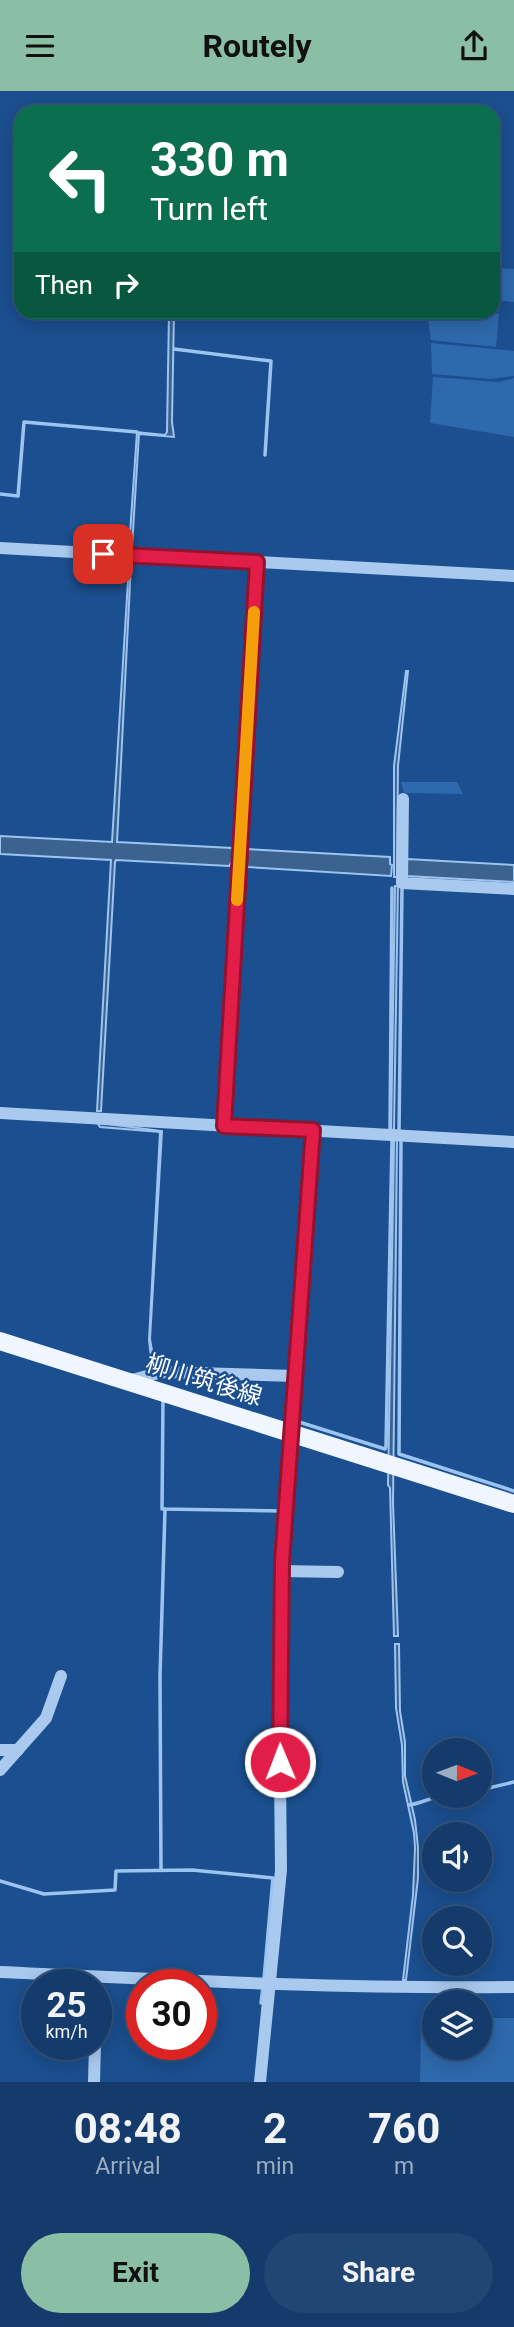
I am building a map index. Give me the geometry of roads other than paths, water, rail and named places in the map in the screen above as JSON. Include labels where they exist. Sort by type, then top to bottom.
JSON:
[{"type":"main road","name":"柳川筑後線","points":[[0,1341],[514,1504]]},
{"type":"street","points":[[0,548],[514,576]]},
{"type":"street","points":[[224,1126],[257,562]]},
{"type":"street","points":[[403,799],[402,883],[514,889]]},
{"type":"street","points":[[0,1113],[514,1142]]},
{"type":"street","points":[[260,2082],[281,1870],[281,1571],[313,1130]]},
{"type":"street","points":[[126,1381],[162,1372],[294,1375]]},
{"type":"street","points":[[281,1571],[338,1572]]},
{"type":"street","points":[[0,1770],[47,1718],[61,1676]]},
{"type":"street","points":[[0,1749],[18,1750]]},
{"type":"street","points":[[0,1972],[21,1974]]},
{"type":"street","points":[[112,1980],[418,1988],[514,1987]]},
{"type":"street","points":[[94,2082],[95,2060]]},
{"type":"waterway","points":[[174,349],[271,361],[265,455]]},
{"type":"waterway","points":[[0,494],[18,496],[24,422],[137,432]]},
{"type":"waterway","points":[[399,1132],[402,887]]},
{"type":"waterway","points":[[390,1132],[392,888]]},
{"type":"waterway","points":[[299,1422],[385,1449],[386,1447],[392,1140]]},
{"type":"waterway","points":[[401,1140],[399,1454],[514,1491]]},
{"type":"waterway","points":[[163,1399],[162,1509],[281,1511]]},
{"type":"waterway","points":[[161,1870],[160,1676],[165,1509]]},
{"type":"waterway","points":[[492,1787],[514,1782]]},
{"type":"waterway","points":[[409,1805],[422,1802]]},
{"type":"waterway","points":[[0,1881],[44,1894],[115,1890],[116,1871],[192,1870],[273,1878],[264,1979]]},
{"type":"waterway","points":[[261,2003],[263,1987]]}]
